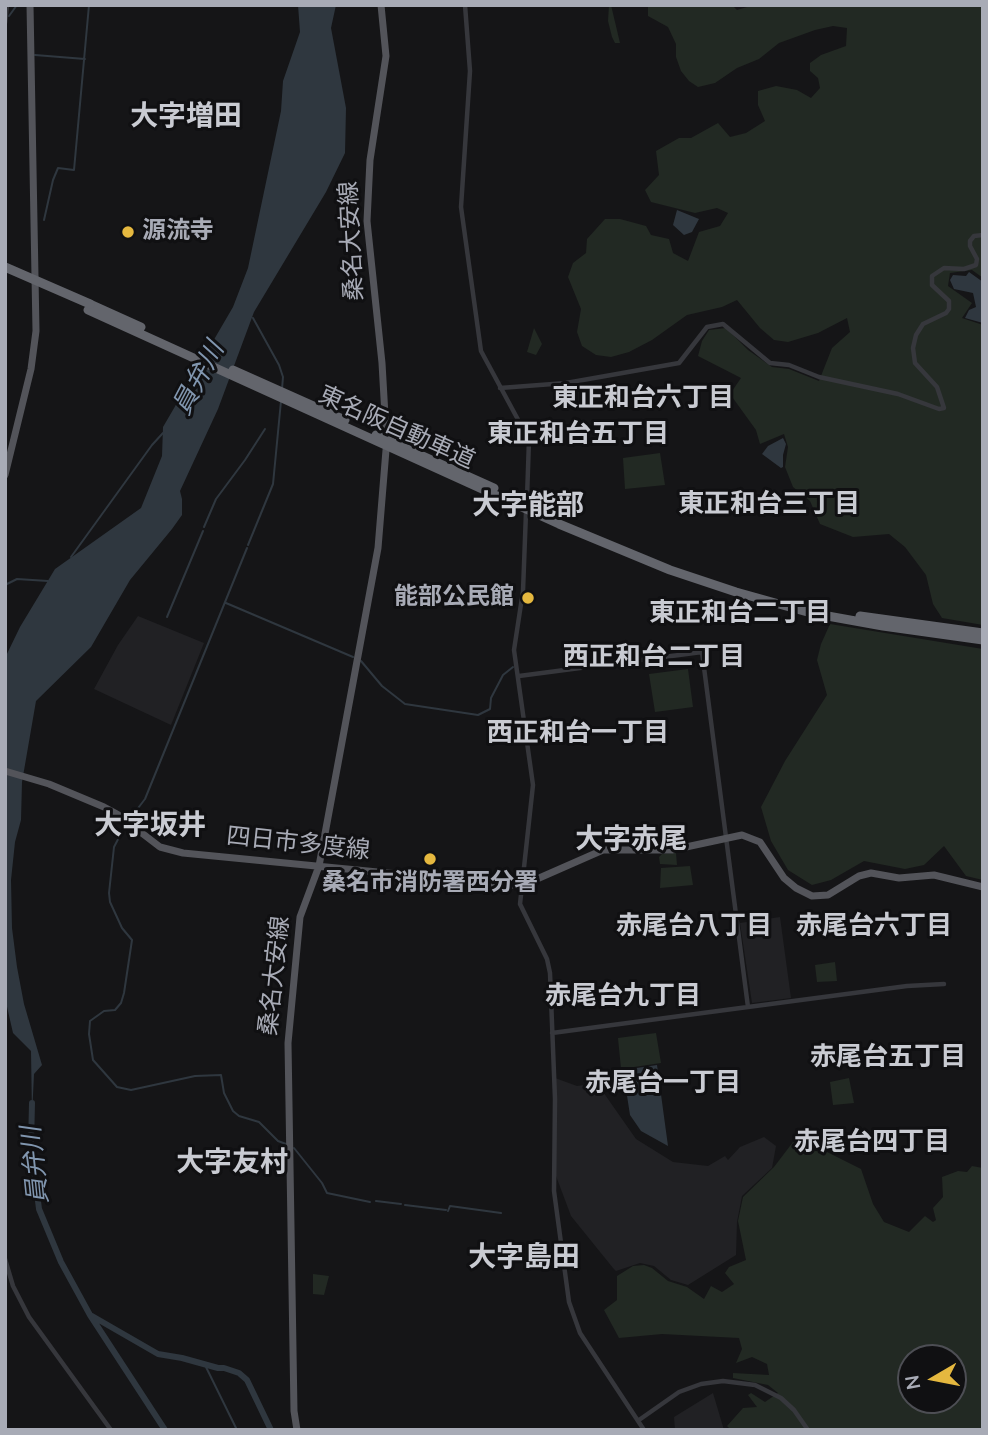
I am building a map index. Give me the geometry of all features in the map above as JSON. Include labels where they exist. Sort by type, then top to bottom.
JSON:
[{"type":"highway","name":"東名阪自動車道","points":[[5,267],[294,400],[561,518],[707,578],[813,607],[886,621],[983,633]]},
{"type":"highway","name":"東名阪自動車道","points":[[5,273],[89,307]]},
{"type":"highway","name":"東名阪自動車道","points":[[294,400],[559,524],[706,582],[811,612],[883,626],[983,640]]},
{"type":"main road","points":[[5,475],[31,369],[36,331],[30,5]]},
{"type":"main road","name":"桑名大安線","points":[[381,5],[386,56],[370,160],[367,221],[386,404],[386,433]]},
{"type":"main road","name":"桑名大安線","points":[[297,1430],[294,1411],[288,1043],[300,917],[319,866],[356,658],[379,548],[386,450]]},
{"type":"main road","name":"四日市多度線","points":[[5,771],[104,807],[160,848],[174,852],[521,886],[603,850],[672,850],[742,835],[755,839],[763,846],[784,877],[796,888],[812,896],[828,895],[859,876],[871,873],[899,878],[934,875],[983,887]]},
{"type":"street","points":[[5,23],[7,5]]},
{"type":"street","points":[[464,5],[470,71],[461,207],[481,351],[528,440],[527,498]]},
{"type":"street","points":[[500,388],[566,383],[679,363],[707,327],[723,324],[770,363],[789,365],[819,377],[898,394],[939,409],[944,408],[937,387],[915,363],[913,348],[916,335],[923,324],[949,309],[949,301],[932,285],[932,276],[944,268],[964,269],[976,265],[977,259],[970,241],[974,236],[983,235]]},
{"type":"street","points":[[526,512],[523,591],[515,643],[533,785],[520,904],[549,967],[555,1099],[554,1191],[569,1302],[580,1333],[644,1430]]},
{"type":"street","points":[[519,676],[702,652],[748,1007]]},
{"type":"street","points":[[552,1033],[907,986],[944,984]]},
{"type":"street","points":[[5,1259],[13,1286],[25,1310],[111,1430]]},
{"type":"street","points":[[639,1421],[679,1392],[693,1386],[723,1381],[755,1385],[781,1398],[794,1410],[808,1430]]},
{"type":"shaded area","points":[[609,5],[620,43],[615,43],[612,37],[608,21]]},
{"type":"shaded area","points":[[648,5],[732,5],[737,10],[754,5],[983,5],[983,278],[972,270],[950,273],[948,286],[972,303],[962,318],[983,325],[983,625],[942,618],[933,604],[926,575],[905,547],[889,534],[853,537],[820,524],[810,501],[793,487],[785,467],[788,447],[784,434],[760,444],[756,430],[730,394],[741,378],[698,356],[702,341],[709,330],[726,328],[748,350],[772,367],[789,369],[819,381],[832,348],[850,332],[847,318],[818,333],[788,342],[774,340],[760,328],[737,300],[722,307],[687,315],[652,340],[629,352],[611,357],[596,355],[582,346],[577,332],[581,309],[568,277],[573,263],[586,253],[587,239],[605,219],[620,219],[646,226],[651,235],[669,239],[673,253],[688,261],[699,232],[720,226],[728,213],[717,208],[695,213],[651,202],[645,190],[659,175],[656,151],[679,138],[691,138],[718,123],[730,137],[746,133],[765,121],[758,105],[758,91],[776,86],[797,90],[811,98],[820,88],[818,78],[810,71],[810,63],[821,55],[846,46],[847,28],[833,26],[815,30],[779,43],[759,59],[737,68],[715,83],[698,87],[681,71],[676,57],[676,44],[668,27],[648,16]]},
{"type":"shaded area","points":[[534,328],[542,344],[536,355],[527,352]]},
{"type":"shaded area","points":[[660,453],[665,485],[625,489],[623,458]]},
{"type":"shaded area","points":[[138,616],[204,643],[171,725],[94,689],[118,645]]},
{"type":"shaded area","points":[[830,624],[983,649],[983,880],[966,876],[944,846],[924,865],[905,869],[864,861],[831,880],[812,885],[788,870],[771,841],[761,807],[785,761],[827,695],[817,660]]},
{"type":"shaded area","points":[[688,669],[693,707],[655,712],[649,674]]},
{"type":"shaded area","points":[[676,853],[677,865],[660,864],[659,857],[662,854]]},
{"type":"shaded area","points":[[690,866],[693,885],[660,888],[661,868]]},
{"type":"shaded area","points":[[780,917],[791,998],[752,1003],[740,923]]},
{"type":"shaded area","points":[[835,962],[837,981],[817,982],[815,965]]},
{"type":"shaded area","points":[[656,1033],[661,1063],[621,1069],[618,1038]]},
{"type":"shaded area","points":[[555,1078],[577,1086],[594,1079],[636,1139],[673,1162],[708,1166],[725,1156],[728,1160],[740,1147],[764,1137],[776,1146],[772,1168],[742,1196],[737,1222],[736,1255],[688,1285],[671,1280],[654,1266],[640,1263],[616,1271],[571,1216],[556,1176]]},
{"type":"shaded area","points":[[849,1078],[854,1103],[833,1105],[830,1082]]},
{"type":"shaded area","points":[[793,1142],[825,1151],[861,1169],[873,1204],[884,1222],[909,1232],[925,1216],[933,1222],[936,1220],[933,1208],[943,1197],[942,1177],[958,1171],[967,1172],[972,1166],[983,1168],[983,1430],[731,1430],[727,1426],[743,1408],[757,1407],[748,1395],[751,1393],[765,1402],[778,1393],[768,1385],[733,1378],[733,1373],[769,1375],[767,1364],[752,1357],[736,1363],[742,1349],[739,1338],[662,1334],[619,1338],[604,1310],[617,1300],[617,1276],[633,1266],[644,1265],[652,1268],[668,1281],[687,1287],[704,1299],[711,1286],[722,1292],[734,1284],[725,1273],[729,1267],[746,1260],[738,1221],[743,1197],[774,1167]]},
{"type":"shaded area","points":[[313,1274],[329,1276],[324,1295],[313,1294]]},
{"type":"shaded area","points":[[713,1393],[724,1430],[675,1430],[674,1417]]},
{"type":"water","points":[[298,5],[336,5],[331,28],[346,108],[345,153],[326,192],[254,312],[218,409],[180,491],[182,515],[130,580],[91,647],[36,701],[22,782],[21,820],[15,842],[11,880],[12,928],[17,967],[24,1004],[42,1065],[34,1074],[32,1116],[31,1051],[13,1033],[5,998],[5,658],[20,627],[55,569],[141,508],[162,456],[163,427],[233,307],[248,268],[281,111],[283,81],[300,32]]},
{"type":"water","points":[[677,210],[699,219],[692,232],[684,235],[673,225]]},
{"type":"water","points":[[969,272],[983,282],[983,323],[965,318],[969,310],[976,307],[973,293],[954,289],[950,280],[953,275],[966,276]]},
{"type":"water","points":[[783,438],[786,444],[781,468],[762,454],[768,446]]},
{"type":"water","points":[[657,1065],[668,1146],[641,1131],[630,1115],[623,1070]]},
{"type":"waterway","points":[[9,16],[17,5]]},
{"type":"waterway","points":[[44,220],[58,168],[74,170],[89,5]]},
{"type":"waterway","points":[[35,55],[85,59]]},
{"type":"waterway","points":[[253,318],[279,365],[283,377],[282,389]]},
{"type":"waterway","points":[[248,545],[273,484],[281,401]]},
{"type":"waterway","points":[[204,527],[216,499],[265,429]]},
{"type":"waterway","points":[[71,557],[163,433]]},
{"type":"waterway","points":[[167,617],[203,531]]},
{"type":"waterway","points":[[129,820],[145,799],[247,548]]},
{"type":"waterway","points":[[5,585],[17,579],[48,581]]},
{"type":"waterway","points":[[226,603],[353,657]]},
{"type":"waterway","points":[[361,661],[382,686],[405,704],[478,715],[490,709],[491,698],[503,675],[513,667]]},
{"type":"waterway","points":[[126,824],[114,847],[109,893],[110,902],[122,928],[132,940],[121,1003],[115,1010],[104,1011],[90,1021],[93,1060],[117,1087],[131,1090],[195,1076],[221,1075],[224,1093],[233,1111],[239,1116],[259,1122],[278,1141],[286,1144]]},
{"type":"waterway","name":"員弁川","points":[[32,1103],[31,1145],[39,1209],[61,1262],[90,1315],[165,1430]]},
{"type":"waterway","points":[[294,1148],[327,1193],[370,1202]]},
{"type":"waterway","points":[[376,1201],[401,1204]]},
{"type":"waterway","points":[[405,1205],[446,1210]]},
{"type":"waterway","points":[[448,1211],[450,1206],[501,1213]]},
{"type":"waterway","points":[[92,1316],[158,1354],[239,1373],[247,1380],[271,1430]]},
{"type":"waterway","points":[[204,1363],[237,1430]]},
{"type":"place","name":"源流寺","points":[[128,232]]},
{"type":"place","name":"能部公民館","points":[[528,598]]},
{"type":"place","name":"桑名市消防署西分署","points":[[430,859]]},
{"type":"district","name":"大字増田","points":[[186,118]]},
{"type":"district","name":"東正和台六丁目","points":[[643,400]]},
{"type":"district","name":"東正和台五丁目","points":[[578,436]]},
{"type":"district","name":"東正和台三丁目","points":[[769,506]]},
{"type":"district","name":"大字能部","points":[[528,507]]},
{"type":"district","name":"東正和台二丁目","points":[[740,615]]},
{"type":"district","name":"西正和台二丁目","points":[[654,659]]},
{"type":"district","name":"西正和台一丁目","points":[[578,735]]},
{"type":"district","name":"大字坂井","points":[[150,827]]},
{"type":"district","name":"大字赤尾","points":[[631,841]]},
{"type":"district","name":"赤尾台八丁目","points":[[694,928]]},
{"type":"district","name":"赤尾台六丁目","points":[[874,928]]},
{"type":"district","name":"赤尾台九丁目","points":[[623,998]]},
{"type":"district","name":"赤尾台五丁目","points":[[888,1059]]},
{"type":"district","name":"赤尾台一丁目","points":[[663,1085]]},
{"type":"district","name":"赤尾台四丁目","points":[[872,1144]]},
{"type":"district","name":"大字友村","points":[[232,1164]]},
{"type":"district","name":"大字島田","points":[[524,1259]]}]
